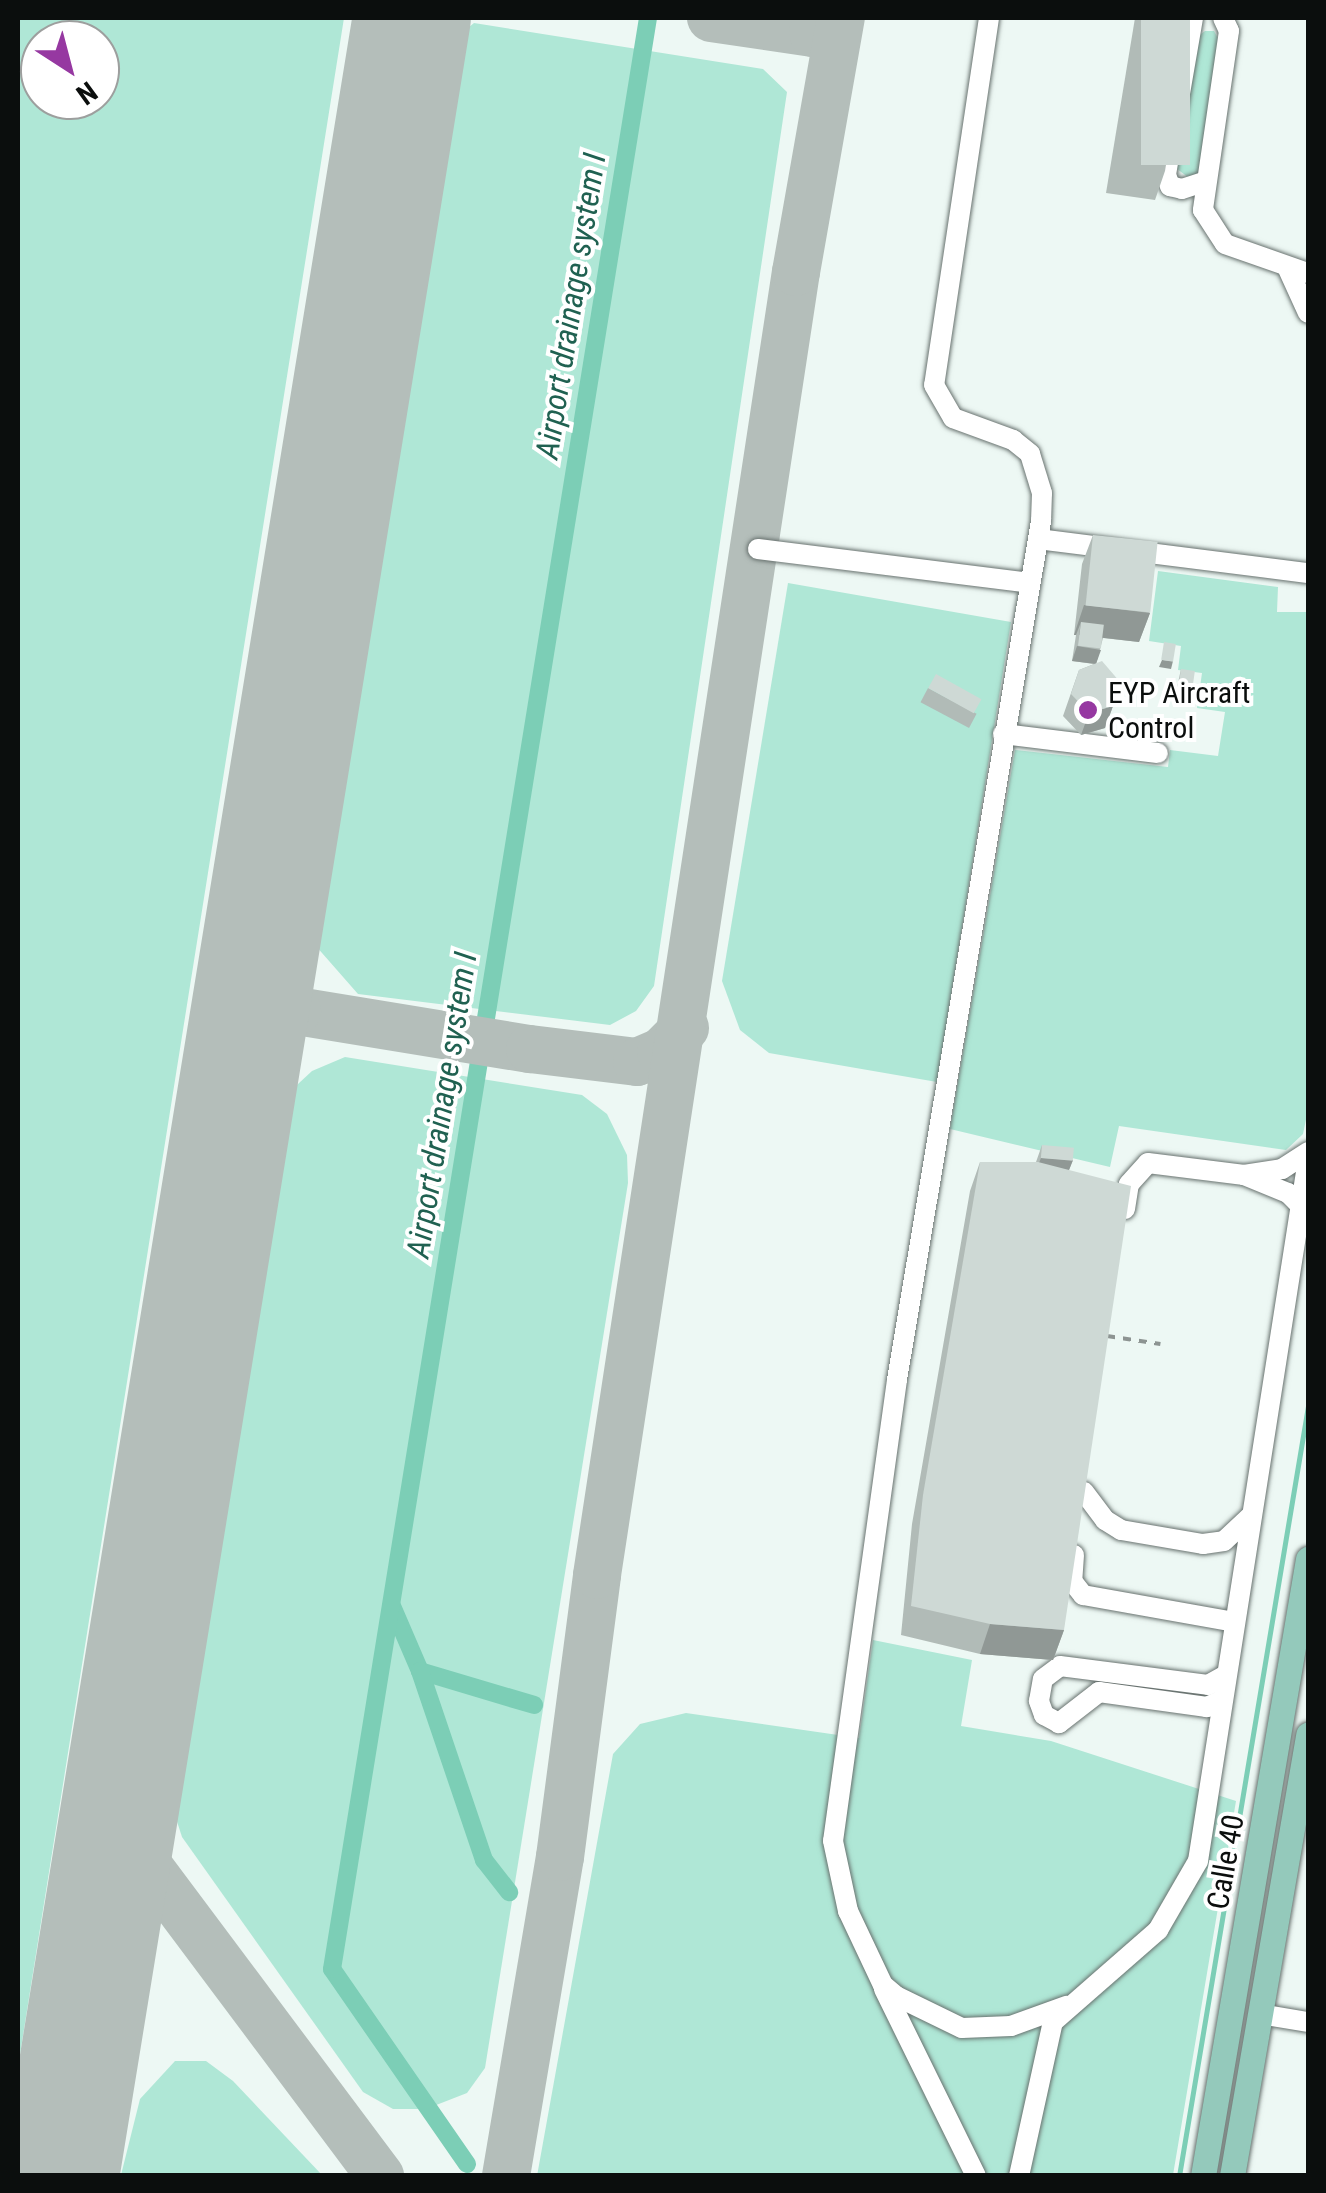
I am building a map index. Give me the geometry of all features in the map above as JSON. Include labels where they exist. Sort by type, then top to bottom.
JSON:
[{"type":"main road","name":"Calle 40","points":[[1203,2176],[1308,1559]]},
{"type":"main road","name":"Calle 40","points":[[1232,2176],[1308,1734]]},
{"type":"street","points":[[976,2176],[848,1910],[833,1841],[896,1380],[1038,539],[1042,493],[1030,454],[1013,440],[953,418],[934,385],[989,18]]},
{"type":"street","points":[[1193,18],[1166,175],[1170,186],[1182,189],[1206,181]]},
{"type":"street","points":[[1223,18],[1229,30],[1203,210],[1226,244],[1298,271],[1308,313]]},
{"type":"street","points":[[1038,539],[1308,573]]},
{"type":"street","points":[[758,550],[1030,584]]},
{"type":"street","points":[[1003,734],[1158,754]]},
{"type":"street","points":[[1244,1175],[1282,1169],[1308,1156]]},
{"type":"street","points":[[1019,2176],[1044,2042],[1066,2006],[1158,1930],[1188,1888],[1254,1513],[1308,1156]]},
{"type":"street","points":[[1122,1228],[1128,1184],[1148,1163],[1244,1175],[1288,1193],[1302,1206]]},
{"type":"street","points":[[1235,1622],[1076,1589],[1070,1573],[1086,1482],[1112,1526],[1203,1544],[1224,1541],[1254,1513]]},
{"type":"street","points":[[1222,1700],[1207,1707],[1099,1692],[1059,1723],[1044,1715],[1039,1701],[1043,1678],[1060,1666],[1208,1685],[1226,1675]]},
{"type":"street","points":[[882,1985],[962,2028],[1011,2026],[1066,2006]]},
{"type":"street","points":[[1260,2014],[1308,2022]]},
{"type":"path","points":[[1106,1336],[1160,1344]]},
{"type":"green space","points":[[18,18],[344,18],[18,2067]]},
{"type":"green space","points":[[474,23],[763,69],[787,92],[654,986],[636,1011],[610,1025],[358,994],[315,945],[307,913],[403,352],[447,45]]},
{"type":"green space","points":[[1214,31],[1222,46],[1200,173],[1189,178],[1176,168],[1197,37]]},
{"type":"green space","points":[[1158,571],[1278,587],[1277,612],[1308,612],[1308,1110],[1303,1134],[1286,1150],[1119,1126],[1110,1167],[950,1129],[1015,750],[1168,767],[1170,750],[1218,756],[1225,712],[1197,708],[1202,673],[1178,670],[1181,646],[1149,641]]},
{"type":"green space","points":[[788,583],[1011,622],[937,1082],[769,1053],[740,1030],[722,981]]},
{"type":"green space","points":[[345,1057],[582,1095],[607,1114],[627,1155],[628,1183],[485,2068],[467,2093],[426,2109],[393,2109],[363,2092],[182,1837],[173,1809],[284,1097],[312,1071]]},
{"type":"green space","points":[[873,1640],[972,1660],[961,1726],[1051,1741],[1236,1801],[1173,2175],[537,2176],[613,1754],[640,1724],[686,1713],[859,1738]]},
{"type":"green space","points":[[175,2061],[206,2061],[233,2081],[322,2175],[121,2175],[140,2099]]},
{"type":"building","points":[[1141,18],[1190,18],[1190,165],[1141,165]]},
{"type":"building","points":[[1093,535],[1158,542],[1150,612],[1086,606]]},
{"type":"building","points":[[1081,622],[1104,625],[1101,649],[1078,646]]},
{"type":"building","points":[[1164,642],[1176,644],[1173,662],[1161,660]]},
{"type":"building","points":[[1102,661],[1120,682],[1113,706],[1089,713],[1071,694],[1079,670]]},
{"type":"building","points":[[1181,669],[1195,671],[1192,692],[1178,690]]},
{"type":"building","points":[[936,674],[981,699],[974,713],[928,688]]},
{"type":"building","points":[[1042,1145],[1074,1148],[1073,1161],[1041,1158]]},
{"type":"building","points":[[980,1162],[1038,1162],[1131,1186],[1064,1630],[990,1624],[911,1606],[923,1495]]},
{"type":"waterway","name":"Airport drainage system I","points":[[467,2164],[332,1969],[648,18]]},
{"type":"waterway","points":[[1179,2176],[1308,1406]]},
{"type":"waterway","points":[[392,1606],[420,1671],[534,1705]]},
{"type":"waterway","points":[[420,1671],[484,1860],[509,1892]]},
{"type":"taxiway","points":[[411,24],[413,18]]},
{"type":"taxiway","points":[[711,18],[813,33],[840,18]]},
{"type":"taxiway","points":[[506,2176],[560,1857],[597,1575],[796,272],[841,18]]},
{"type":"taxiway","points":[[256,958],[278,999],[297,1011],[530,1049],[637,1062],[661,1052],[685,1028]]},
{"type":"taxiway","points":[[241,1050],[259,1026],[297,1011]]},
{"type":"taxiway","points":[[118,1811],[134,1847],[380,2176]]},
{"type":"runway","points":[[60,2176],[412,18]]},
{"type":"place","name":"EYP Aircraft Control","points":[[1088,710]]}]
